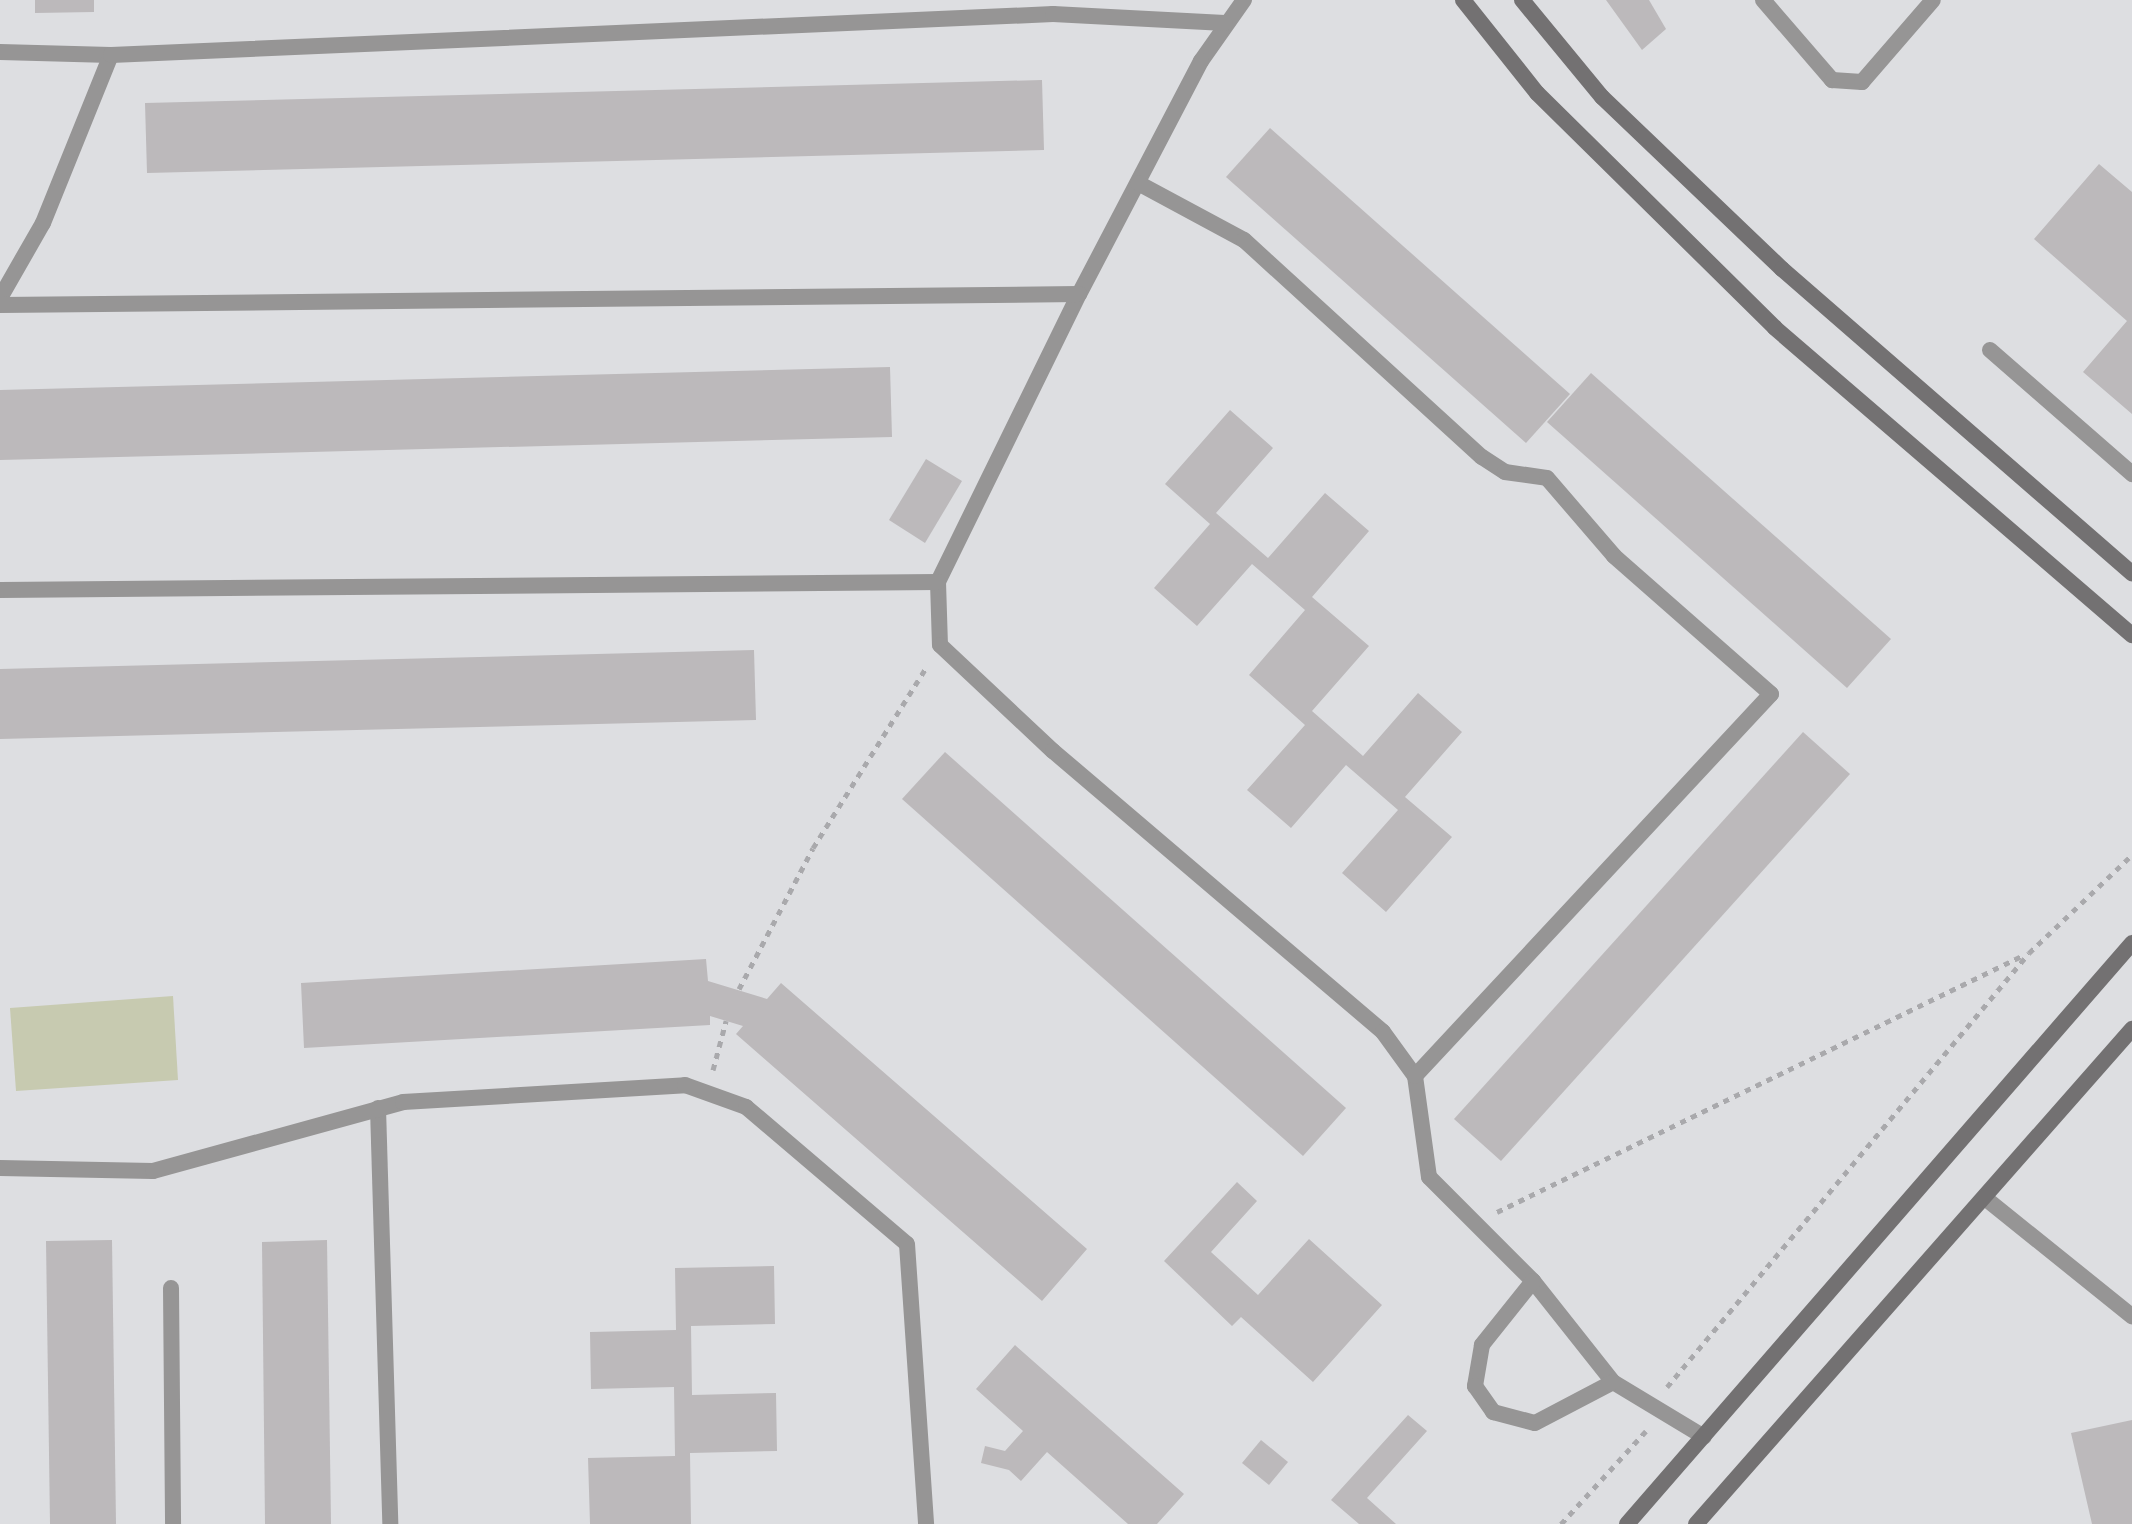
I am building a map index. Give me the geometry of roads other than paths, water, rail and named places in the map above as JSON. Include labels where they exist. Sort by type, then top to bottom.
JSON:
[{"type":"main road","points":[[1463,0],[1537,93],[1775,328],[2132,635]]},
{"type":"main road","points":[[1522,0],[1602,97],[1782,269],[2132,573]]},
{"type":"main road","points":[[1627,1524],[2132,943]]},
{"type":"main road","points":[[1696,1524],[2132,1029]]},
{"type":"lane","points":[[1244,0],[1225,23],[1079,294],[938,582],[940,645],[1053,751],[1383,1032],[1415,1076],[1429,1177],[1533,1281],[1613,1382],[1704,1437]]},
{"type":"lane","points":[[1763,0],[1832,80],[1862,82],[1933,0]]},
{"type":"lane","points":[[0,52],[111,55],[1053,14],[1225,23]]},
{"type":"lane","points":[[0,298],[43,223],[111,55]]},
{"type":"lane","points":[[1138,183],[1244,240],[1482,457],[1505,472],[1547,478],[1614,556],[1771,694],[1415,1076]]},
{"type":"lane","points":[[0,305],[1079,294]]},
{"type":"lane","points":[[1990,350],[2132,474]]},
{"type":"lane","points":[[0,590],[938,582]]},
{"type":"lane","points":[[0,1168],[153,1171],[403,1102],[685,1085],[746,1107],[907,1244],[926,1524]]},
{"type":"lane","points":[[378,1108],[390,1524]]},
{"type":"lane","points":[[1985,1198],[2132,1316]]},
{"type":"lane","points":[[1533,1281],[1482,1345],[1475,1386],[1493,1412],[1535,1423],[1613,1382]]},
{"type":"lane","points":[[171,1288],[173,1524]]}]
